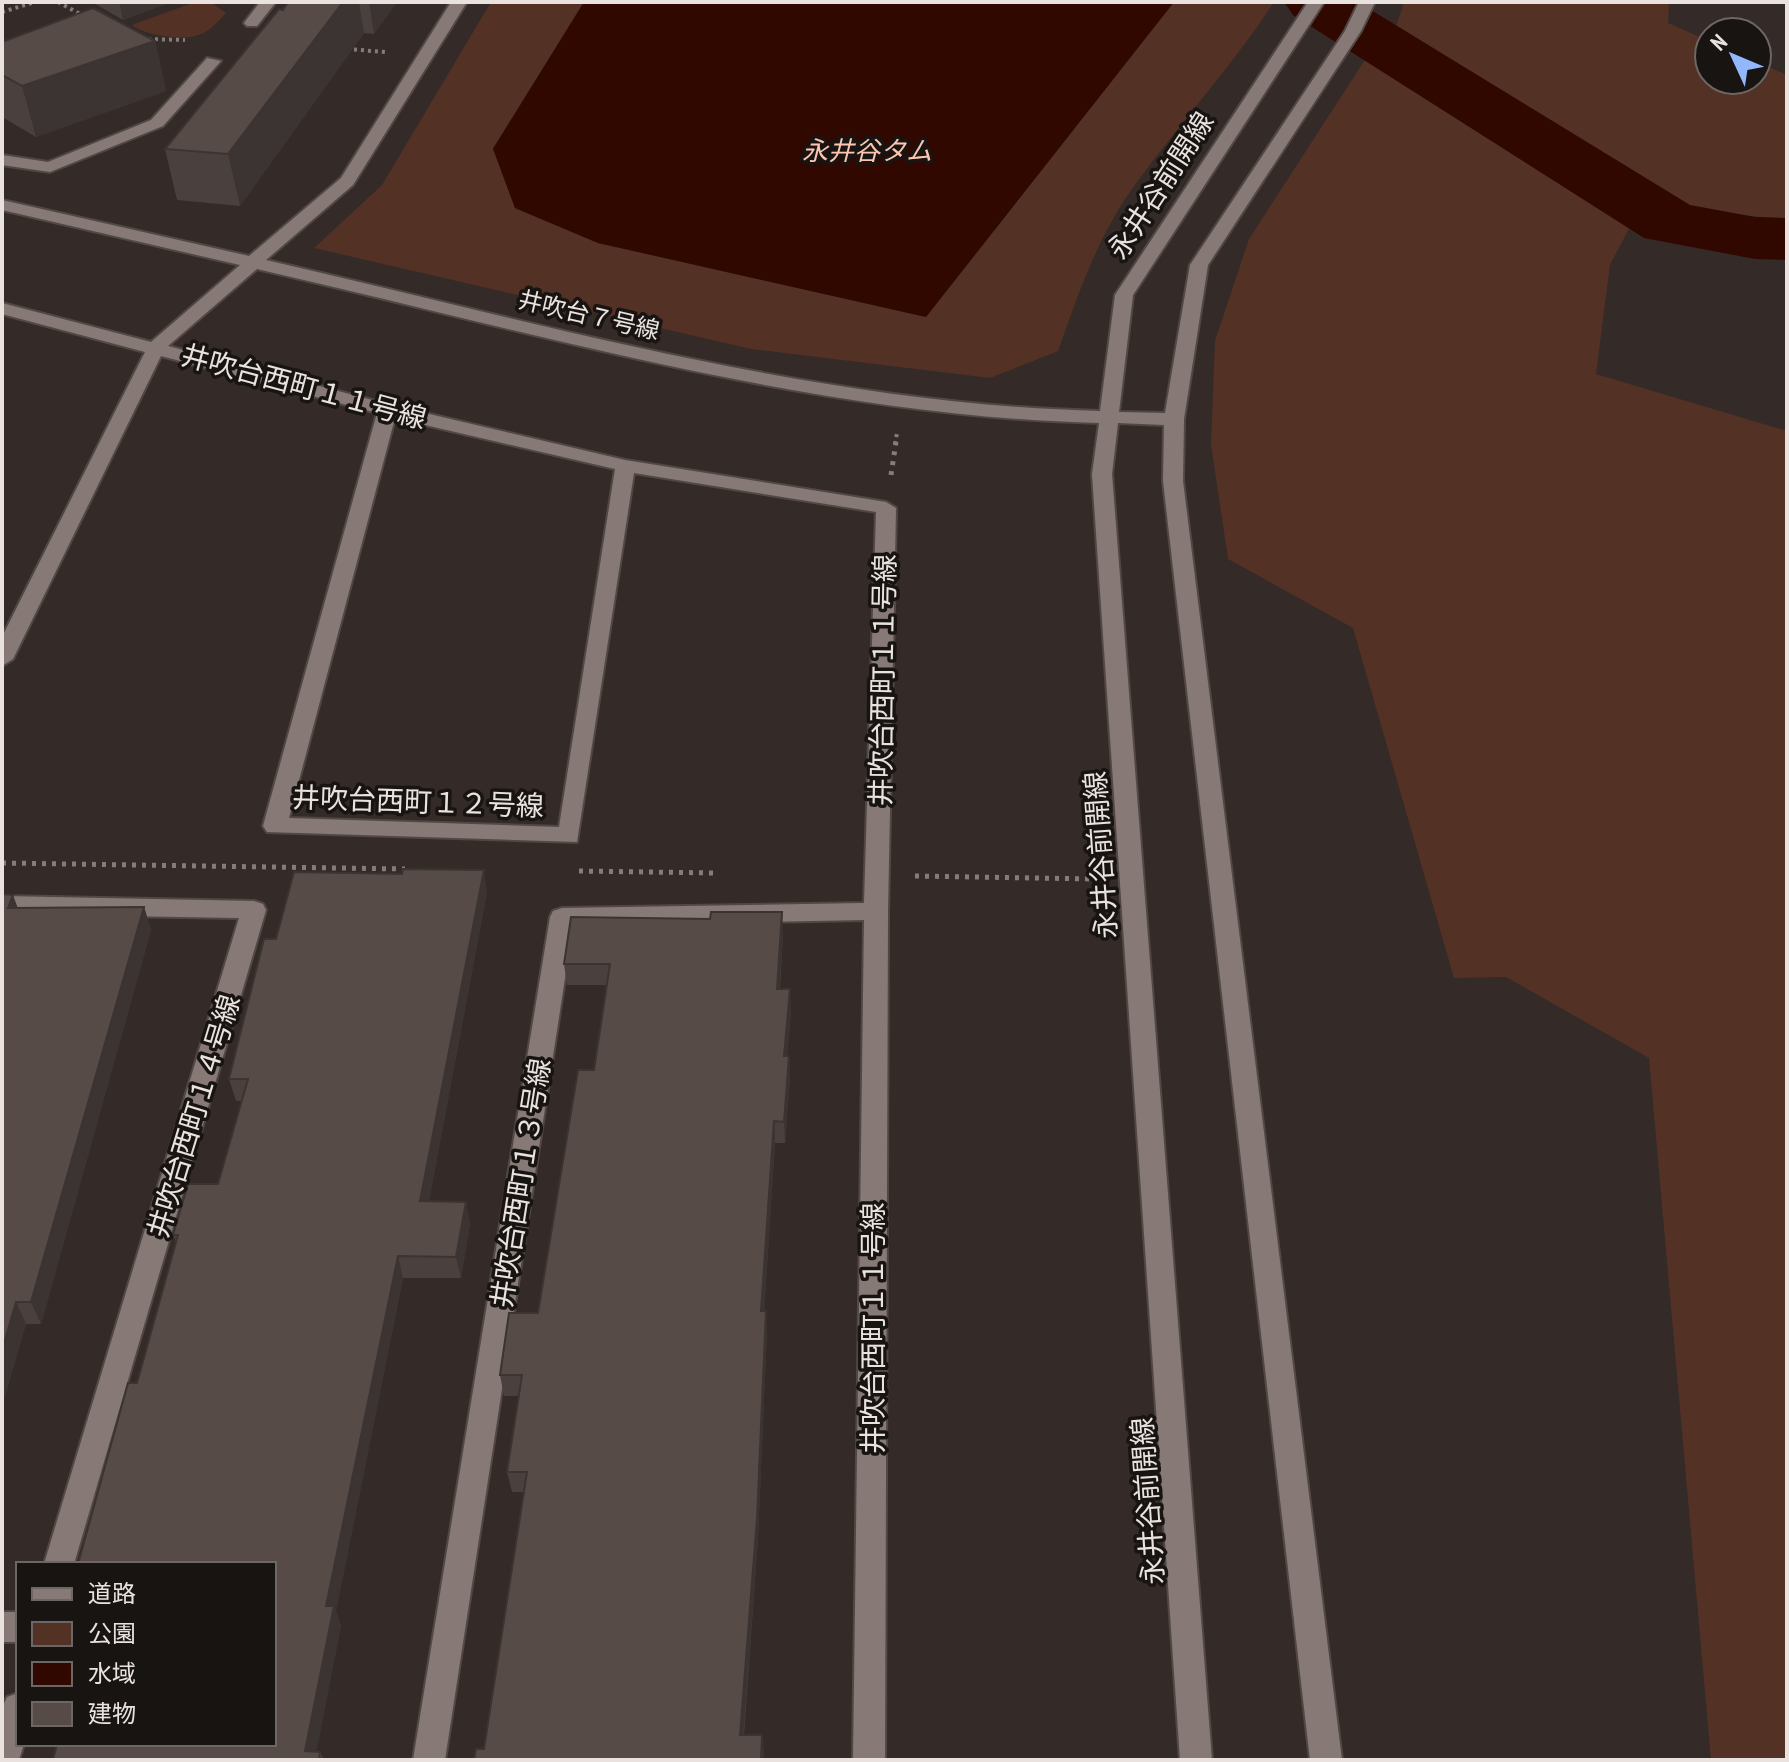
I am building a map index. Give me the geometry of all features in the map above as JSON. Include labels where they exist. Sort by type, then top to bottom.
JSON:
[{"type":"street","points":[[252,23],[268,2]]},
{"type":"street","points":[[2,659],[157,346],[347,181],[459,2]]},
{"type":"street","name":"永井谷前開線","points":[[1196,1760],[1102,474],[1124,295],[1316,2]]},
{"type":"street","points":[[1326,1760],[1173,481],[1174,419],[1199,265],[1353,31],[1367,2]]},
{"type":"street","points":[[2,160],[50,167],[157,123],[213,61]]},
{"type":"street","name":"井吹台７号線","points":[[2,205],[760,379],[1012,415],[1174,419]]},
{"type":"street","name":"井吹台西町１１号線","points":[[2,308],[157,346],[387,410],[625,466],[886,508],[876,911],[869,1760]]},
{"type":"street","name":"井吹台西町１２号線","points":[[387,410],[275,826],[569,836],[625,466]]},
{"type":"street","name":"井吹台西町１４号線","points":[[2,905],[254,910],[60,1562]]},
{"type":"street","name":"井吹台西町１３号線","points":[[429,1760],[562,917],[876,911]]},
{"type":"street","points":[[3,1760],[16,1715]]},
{"type":"path","points":[[2,12],[35,2]]},
{"type":"path","points":[[58,2],[94,22]]},
{"type":"path","points":[[886,508],[902,399]]},
{"type":"path","points":[[878,875],[1132,879]]},
{"type":"green space","points":[[195,2],[211,2],[226,13],[210,29],[190,37],[158,35],[132,25]]},
{"type":"green space","points":[[491,2],[584,2],[493,148],[515,208],[598,243],[926,317],[1174,2],[1274,2],[1132,189],[1108,227],[1089,267],[1058,351],[990,378],[751,349],[314,248],[382,185]]},
{"type":"green space","points":[[1404,2],[1669,2],[1668,23],[1693,34],[1693,96],[1773,96],[1773,69],[1787,75],[1787,219],[1669,209],[1394,33]]},
{"type":"green space","points":[[1370,52],[1635,217],[1610,265],[1596,374],[1787,431],[1787,1760],[1711,1760],[1649,1058],[1506,977],[1454,978],[1353,628],[1228,559],[1211,444],[1215,341],[1249,239]]},
{"type":"water","name":"永井谷タム","points":[[584,2],[1174,2],[926,317],[598,243],[515,208],[493,149]]},
{"type":"building","points":[[288,2],[343,2],[228,154],[165,149],[279,9],[283,10]]},
{"type":"building","points":[[93,8],[155,41],[22,86],[2,75],[2,42]]},
{"type":"building","points":[[403,869],[484,870],[420,1201],[466,1202],[456,1257],[398,1256],[326,1606],[334,1606],[305,1751],[320,1752],[319,1760],[53,1760],[56,1746],[276,1746],[276,1562],[79,1562],[128,1383],[137,1383],[178,1235],[173,1235],[188,1184],[218,1184],[248,1079],[229,1079],[264,939],[276,939],[294,872],[402,874]]},
{"type":"building","points":[[2,894],[13,895],[8,908],[144,907],[31,1302],[16,1302],[2,1350]]},
{"type":"building","points":[[711,912],[782,912],[777,989],[790,989],[784,1056],[789,1056],[784,1122],[774,1121],[761,1311],[766,1311],[757,1518],[740,1735],[762,1735],[761,1760],[474,1760],[476,1749],[484,1749],[527,1472],[507,1472],[522,1375],[500,1375],[509,1313],[538,1313],[578,1070],[594,1070],[610,964],[564,964],[571,917],[710,919]]},
{"type":"waterway","points":[[1315,2],[1669,223],[1755,238],[1787,239]]}]
